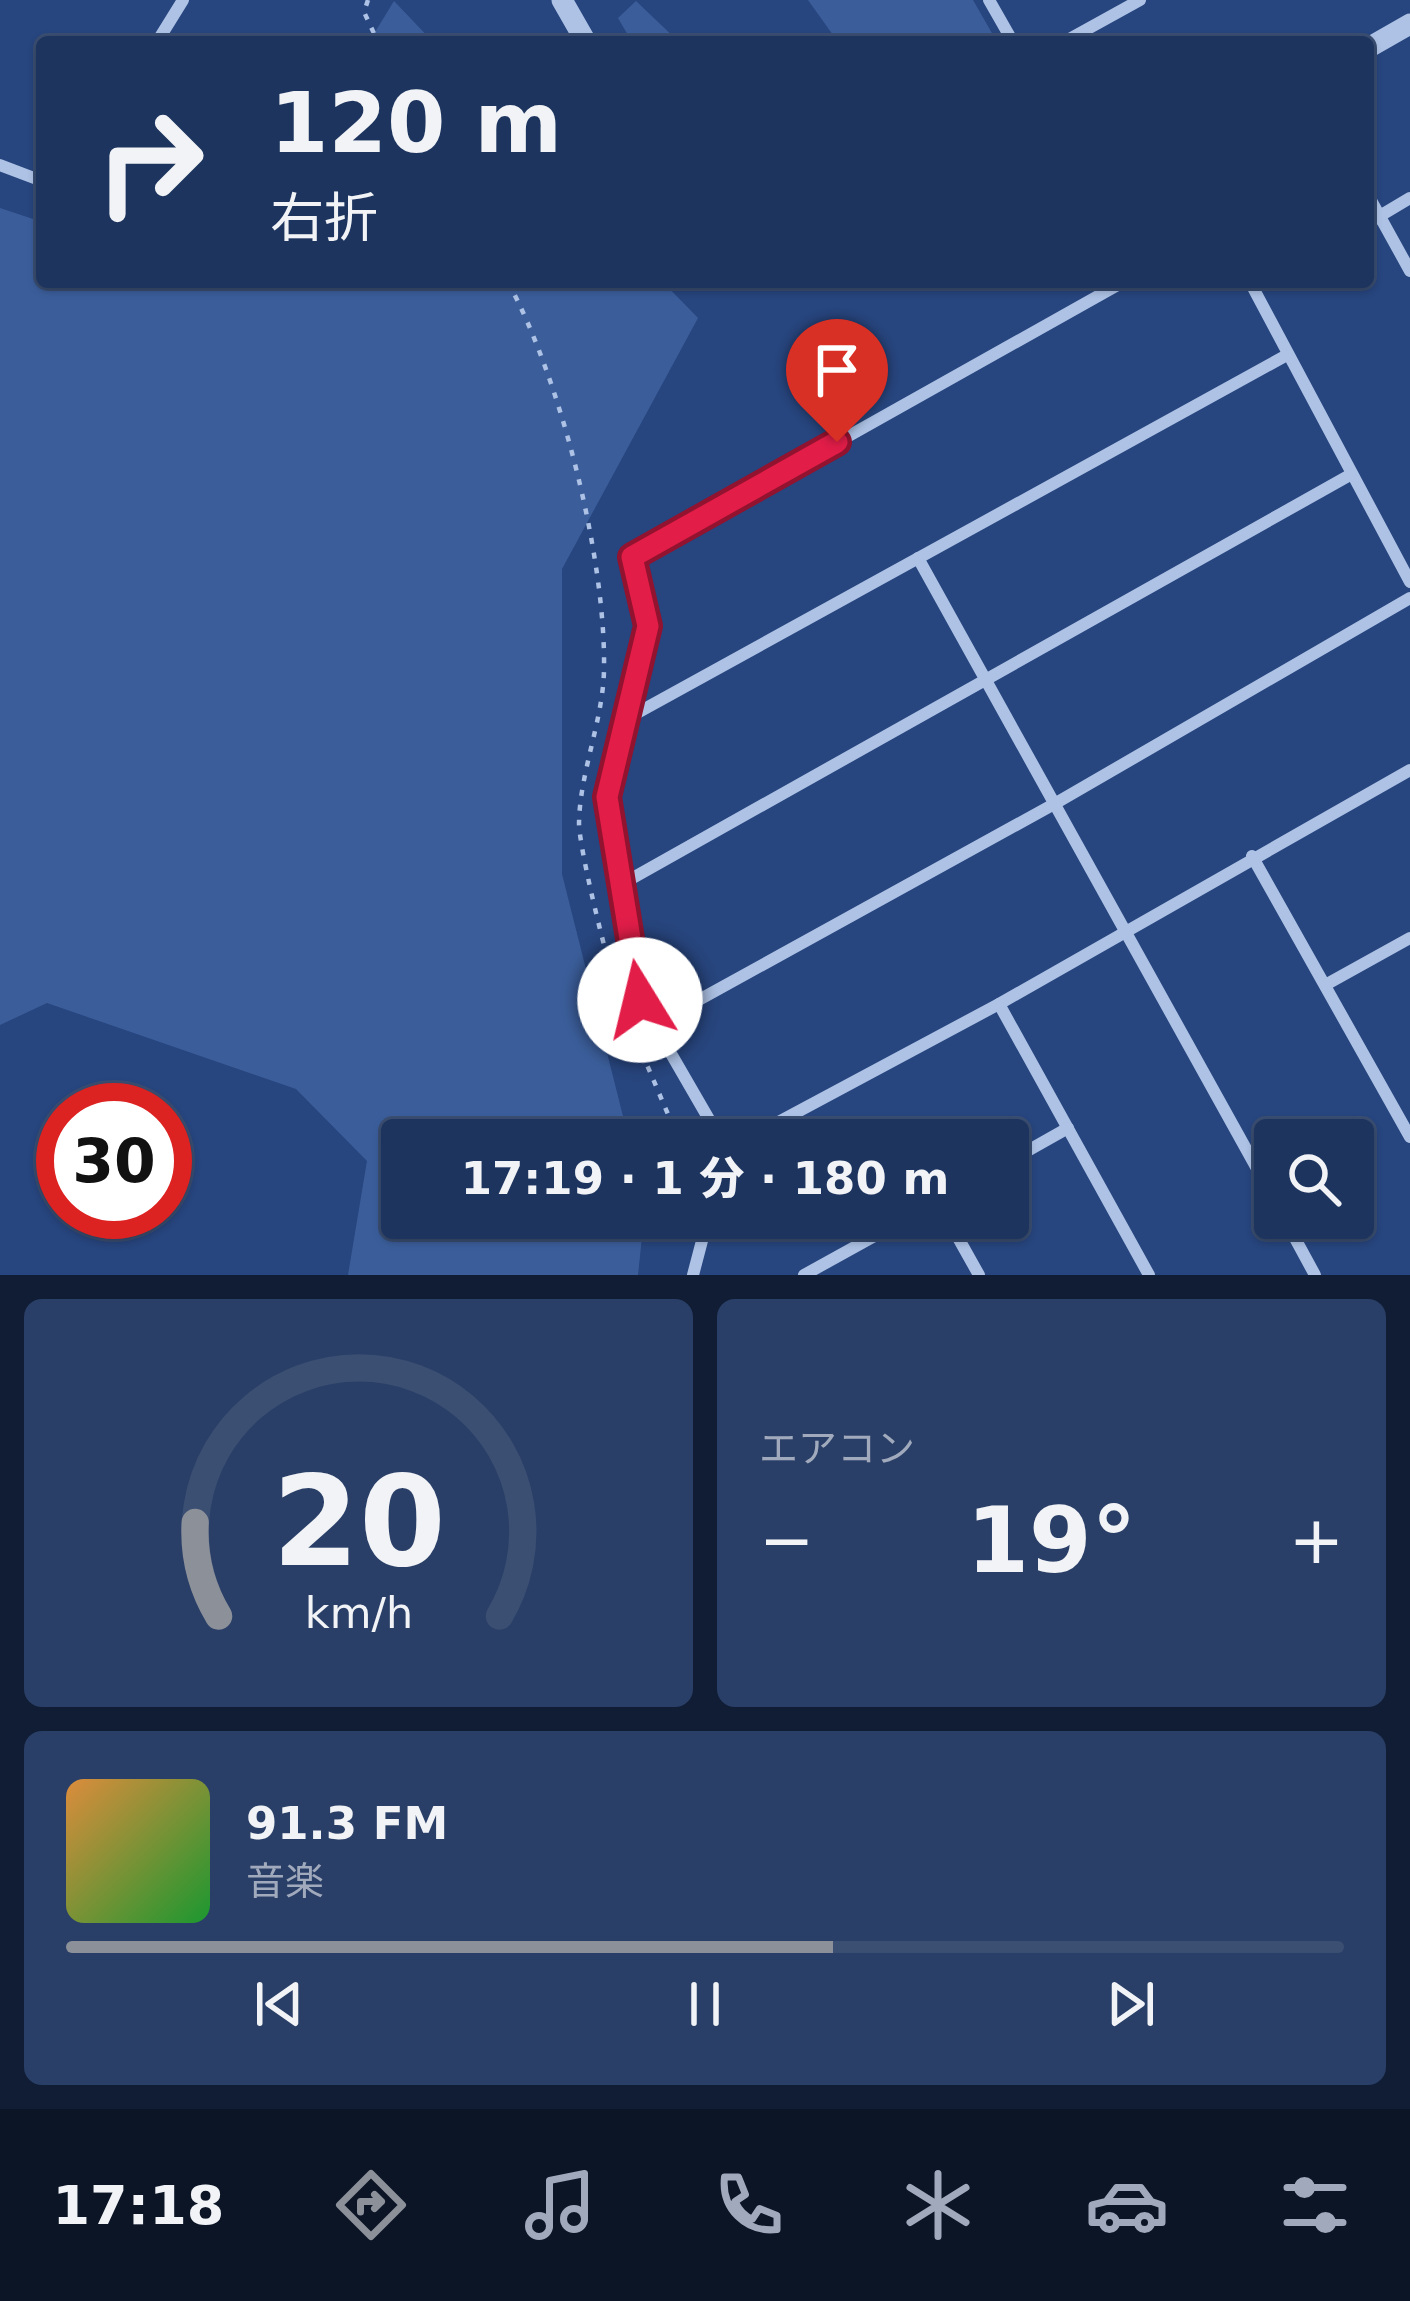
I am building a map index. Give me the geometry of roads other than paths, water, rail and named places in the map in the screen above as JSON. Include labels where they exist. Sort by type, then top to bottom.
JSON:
[{"type":"street","points":[[161,36],[183,0]]},
{"type":"street","points":[[562,0],[583,36]]},
{"type":"street","points":[[989,0],[1010,36]]},
{"type":"street","points":[[1075,36],[1140,0]]},
{"type":"street","points":[[1374,45],[1410,24]]},
{"type":"street","points":[[0,165],[36,179]]},
{"type":"street","points":[[1410,198],[1374,219],[1410,271]]},
{"type":"street","points":[[710,1119],[640,1000],[607,797],[648,626],[632,557],[1112,288]]},
{"type":"street","points":[[1259,288],[1288,355],[1410,582]]},
{"type":"street","points":[[628,718],[1288,355]]},
{"type":"street","points":[[622,884],[1350,475]]},
{"type":"street","points":[[918,558],[1254,1163]]},
{"type":"street","points":[[657,1023],[1056,803],[1410,598]]},
{"type":"street","points":[[784,1119],[999,1004],[1410,770]]},
{"type":"street","points":[[1252,856],[1410,1137]]},
{"type":"street","points":[[1327,984],[1410,938]]},
{"type":"street","points":[[999,1004],[1150,1275]]},
{"type":"street","points":[[1396,1108],[1410,1100]]},
{"type":"street","points":[[1029,1150],[1068,1128]]},
{"type":"street","points":[[693,1275],[702,1239]]},
{"type":"street","points":[[811,1273],[870,1239]]},
{"type":"street","points":[[958,1239],[979,1275]]},
{"type":"street","points":[[1296,1239],[1316,1275]]}]
